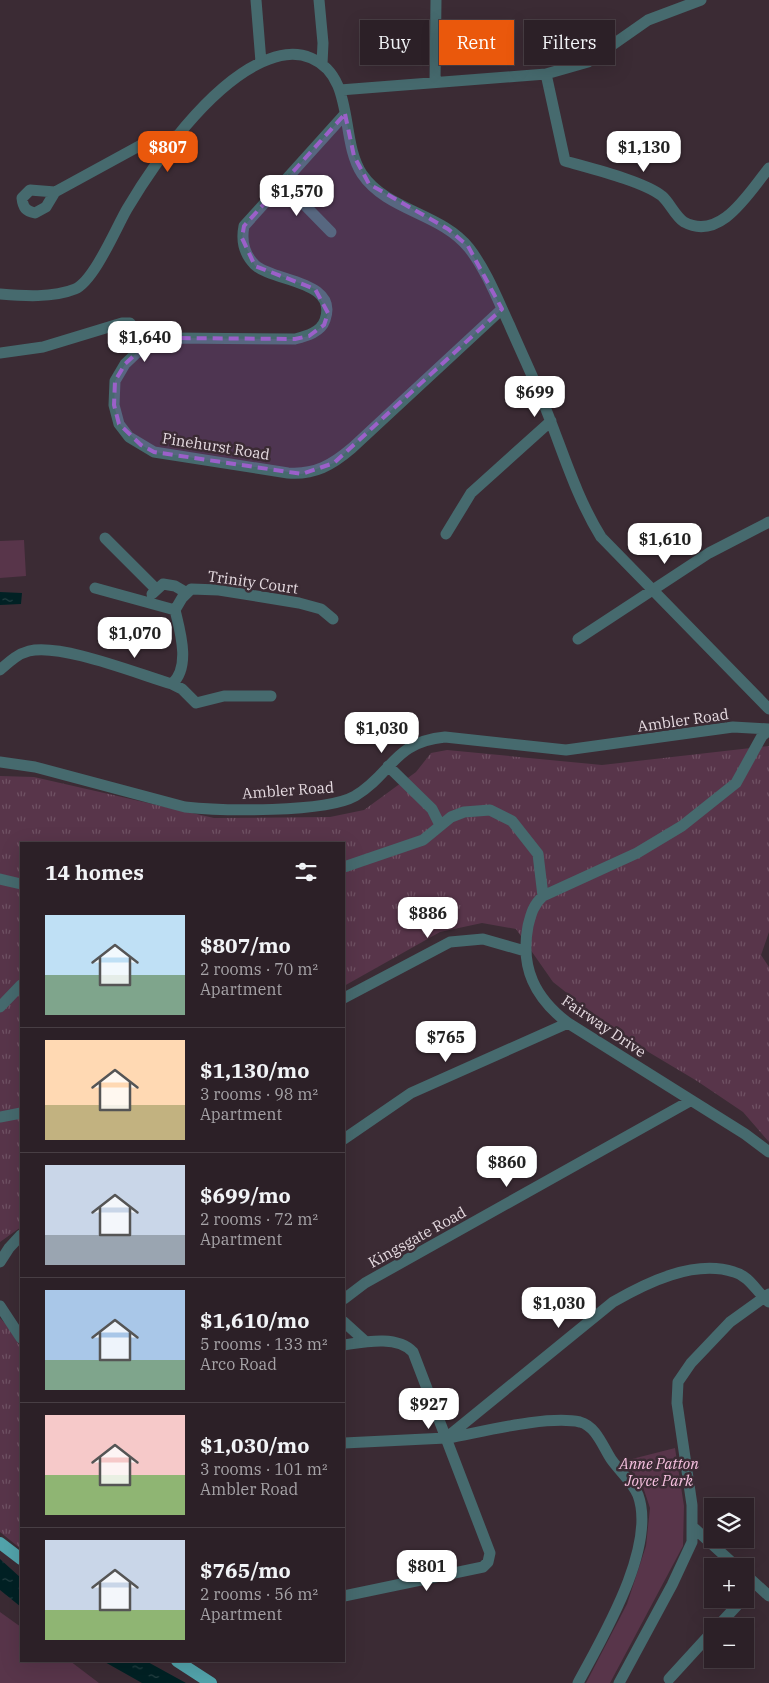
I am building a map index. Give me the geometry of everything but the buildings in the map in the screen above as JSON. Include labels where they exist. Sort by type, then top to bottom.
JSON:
[{"type":"main road","points":[[0,1543],[20,1557]]},
{"type":"main road","points":[[179,1662],[211,1683]]},
{"type":"street","points":[[256,0],[262,62]]},
{"type":"street","points":[[319,0],[323,44],[322,64]]},
{"type":"street","points":[[435,82],[436,0]]},
{"type":"street","points":[[340,90],[546,74],[588,62],[648,20],[701,0]]},
{"type":"street","points":[[0,294],[43,295],[77,289],[97,265],[129,206],[179,134],[217,93],[238,76],[262,62],[280,56],[298,54],[322,64],[340,90],[354,156],[369,184],[407,208],[448,229],[468,246],[482,269],[502,309],[592,522],[601,537],[769,708]]},
{"type":"street","points":[[546,74],[565,161],[626,180],[661,196],[683,221],[700,226],[716,224],[728,217],[769,168]]},
{"type":"street","points":[[0,353],[43,347],[122,323],[130,323],[147,343],[171,338],[295,339],[309,336],[324,325],[328,313],[324,300],[314,288],[255,266],[244,248],[242,238],[244,226],[345,114]]},
{"type":"street","points":[[55,192],[141,146],[179,134]]},
{"type":"street","points":[[282,183],[331,232]]},
{"type":"street","name":"Pinehurst Road","points":[[147,343],[125,364],[115,381],[114,405],[119,424],[128,437],[154,452],[302,474],[320,470],[334,462],[502,309]]},
{"type":"street","points":[[446,534],[470,493],[550,421]]},
{"type":"street","points":[[578,639],[709,553],[769,522]]},
{"type":"street","points":[[106,538],[156,589]]},
{"type":"street","points":[[149,604],[156,589],[162,584],[169,584],[187,593]]},
{"type":"street","points":[[95,588],[175,610],[182,639],[182,662],[178,679],[172,684]]},
{"type":"street","name":"Trinity Court","points":[[175,610],[191,589],[219,590],[299,603],[321,609],[333,619]]},
{"type":"street","points":[[2,664],[18,654],[28,651],[49,650],[110,665],[172,684],[182,689],[196,703],[204,703],[224,696],[271,696]]},
{"type":"street","name":"Ambler Road","points":[[0,762],[35,767],[152,799],[210,810],[299,808],[337,803],[354,796],[369,786],[408,747],[426,739],[445,737],[566,750],[733,727],[769,730]]},
{"type":"street","points":[[345,868],[422,840],[432,834],[440,825],[464,812],[484,810],[501,814],[512,821],[538,854],[543,896],[637,852],[682,826],[736,783],[762,736],[769,730]]},
{"type":"street","points":[[388,766],[432,809],[440,825]]},
{"type":"street","points":[[0,879],[20,884]]},
{"type":"street","name":"Fairway Drive","points":[[543,896],[534,905],[530,916],[525,951],[534,984],[555,1013],[690,1101],[745,1134],[769,1152]]},
{"type":"street","points":[[345,997],[450,942],[483,940],[525,951]]},
{"type":"street","points":[[0,1007],[20,986]]},
{"type":"street","points":[[345,1138],[411,1093],[568,1023]]},
{"type":"street","name":"Kingsgate Road","points":[[345,1297],[365,1283],[690,1101]]},
{"type":"street","points":[[0,1117],[20,1112]]},
{"type":"street","points":[[0,1262],[8,1248],[20,1236]]},
{"type":"street","points":[[446,1438],[587,1322],[613,1302],[641,1286],[680,1272],[714,1269],[735,1272],[751,1282],[767,1298],[730,1322],[691,1363],[678,1382],[677,1403],[692,1505],[694,1528],[692,1542],[687,1556],[619,1683]]},
{"type":"street","points":[[0,1306],[4,1316],[20,1337]]},
{"type":"street","points":[[345,1323],[354,1334],[366,1342]]},
{"type":"street","points":[[345,1345],[387,1342],[407,1346],[413,1352],[489,1555],[483,1566],[345,1596]]},
{"type":"street","points":[[345,1443],[446,1438],[520,1424],[581,1422],[596,1434],[612,1461],[633,1485],[642,1509],[641,1534],[633,1567],[615,1613],[578,1683]]},
{"type":"street","points":[[694,1528],[727,1558]]},
{"type":"street","points":[[345,1589],[480,1559],[489,1555]]},
{"type":"street","points":[[756,1585],[769,1596]]},
{"type":"street","points":[[725,1618],[735,1608]]},
{"type":"street","points":[[669,1679],[704,1641]]},
{"type":"highlighted area","points":[[345,114],[354,156],[369,184],[448,229],[468,246],[502,309],[334,463],[302,474],[154,452],[141,445],[119,424],[114,405],[115,381],[125,364],[147,343],[171,338],[295,339],[309,336],[324,325],[328,313],[315,289],[255,266],[242,238],[244,226]]},
{"type":"green space","points":[[24,540],[26,576],[0,578],[0,541]]},
{"type":"green space","points":[[769,746],[769,932],[761,955],[769,967],[769,1142],[743,1112],[697,1081],[620,1035],[553,982],[516,929],[482,923],[440,932],[345,985],[345,842],[20,842],[20,1228],[0,1242],[0,776],[34,777],[214,818],[330,817],[364,810],[416,772],[431,753],[447,750],[602,765]]},
{"type":"green space","points":[[0,1318],[7,1325],[20,1346],[20,1548],[0,1532]]},
{"type":"green space","name":"Anne Patton Joyce Park","points":[[675,1448],[684,1506],[683,1546],[610,1683],[586,1683],[627,1604],[646,1546],[650,1508],[642,1484],[624,1461]]},
{"type":"green space","points":[[0,1612],[20,1626],[20,1662],[71,1662],[99,1683],[0,1683]]},
{"type":"water","points":[[0,592],[22,593],[21,604],[0,605]]},
{"type":"water","points":[[0,1559],[20,1577],[20,1606],[0,1590]]},
{"type":"water","points":[[105,1662],[148,1662],[186,1683],[142,1683]]}]
